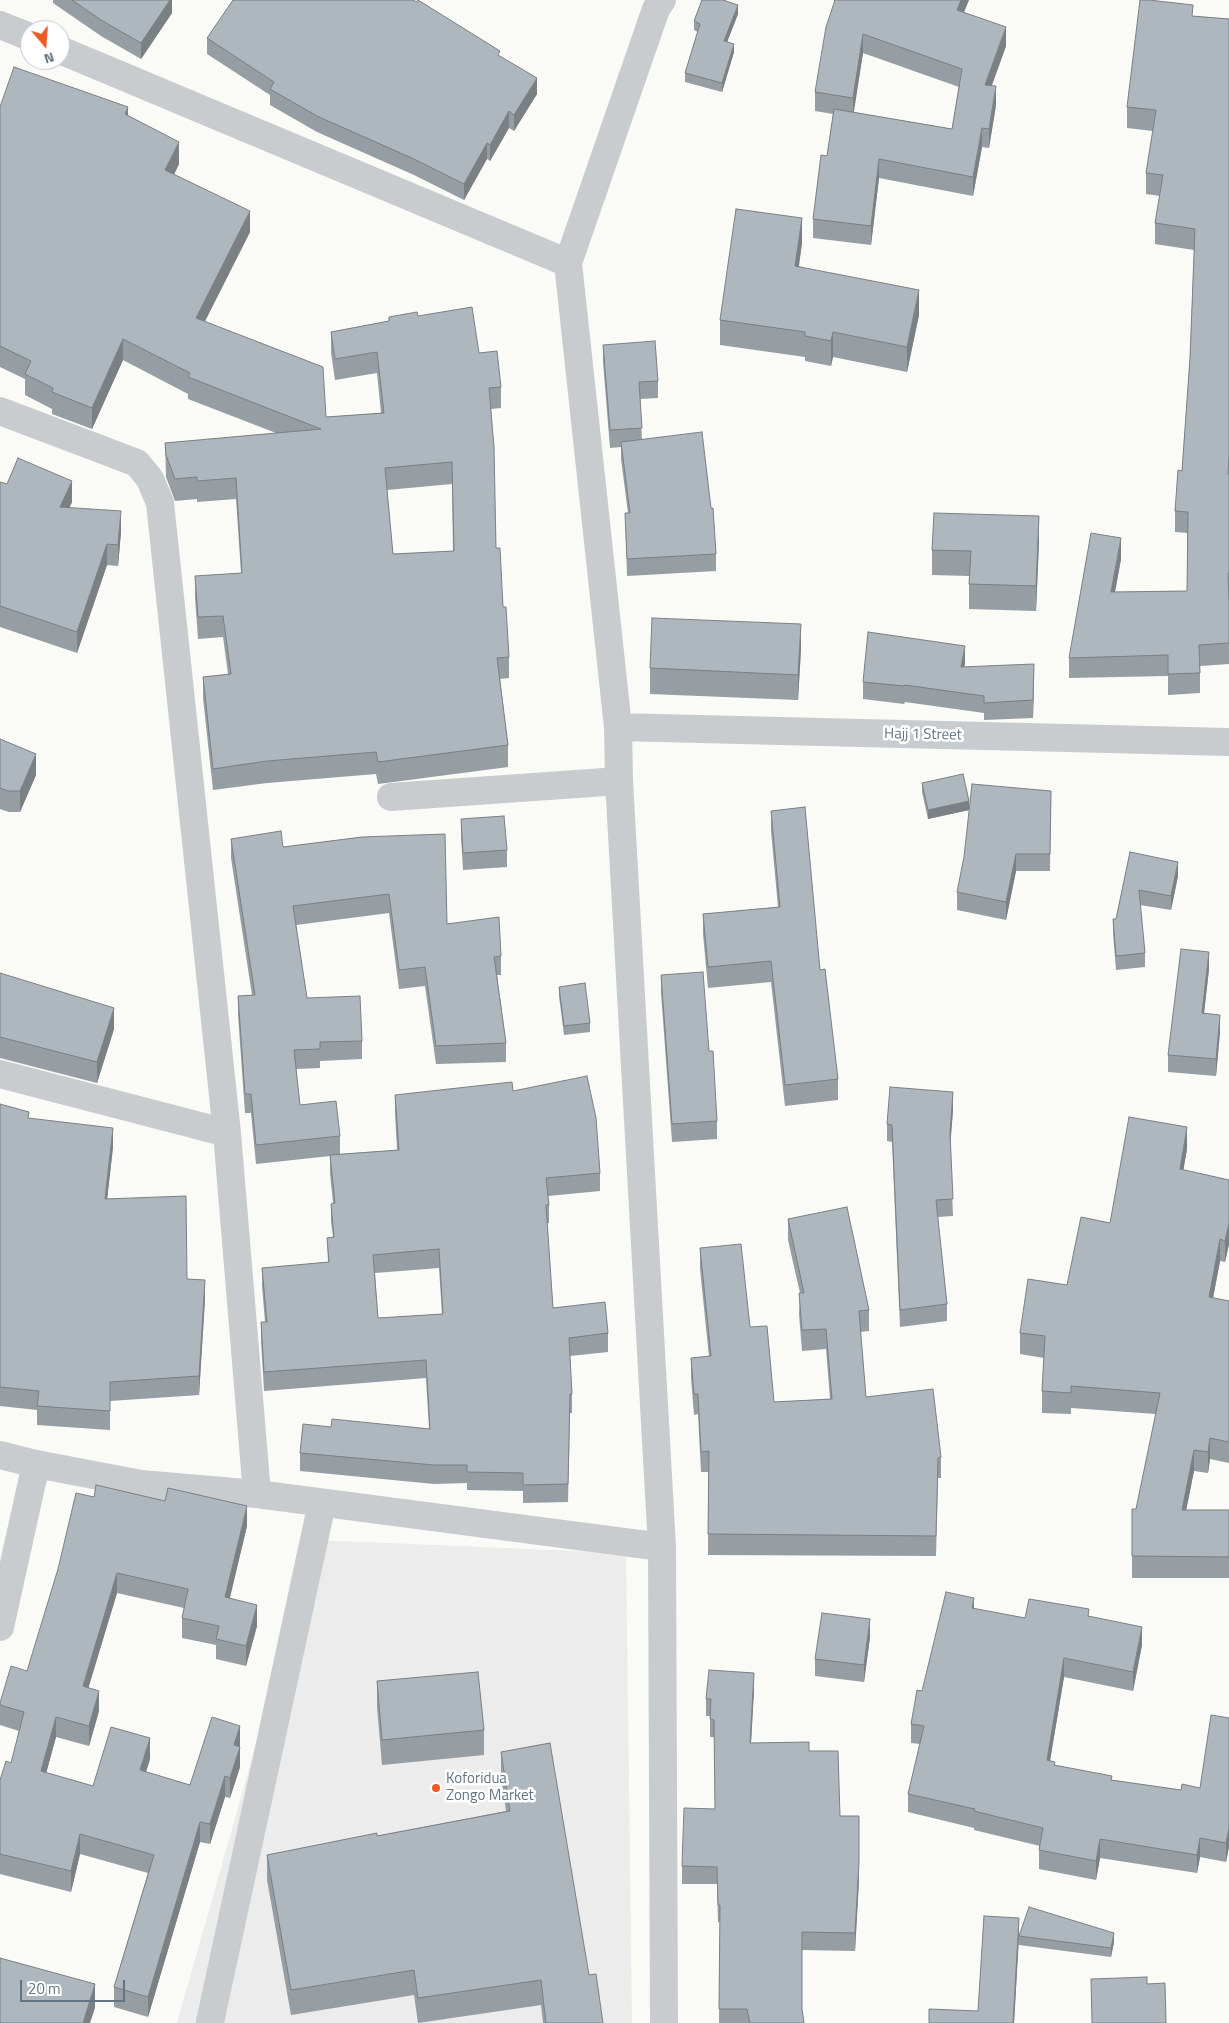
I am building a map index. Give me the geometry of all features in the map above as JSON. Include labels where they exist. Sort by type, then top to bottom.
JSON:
[{"type":"street","points":[[662,0],[656,10],[568,263],[618,727],[618,781],[662,1546],[664,2023]]},
{"type":"street","points":[[0,25],[20,34]]},
{"type":"street","points":[[70,54],[568,263]]},
{"type":"street","points":[[0,411],[137,463],[150,479],[160,503],[226,1133],[257,1494]]},
{"type":"street","name":"Hajj 1 Street","points":[[618,727],[1229,742]]},
{"type":"street","points":[[391,797],[618,781]]},
{"type":"street","points":[[0,1074],[226,1133]]},
{"type":"street","points":[[0,1455],[36,1464],[141,1484],[257,1494],[662,1546]]},
{"type":"street","points":[[0,1628],[36,1464]]},
{"type":"street","points":[[210,2022],[322,1503]]},
{"type":"shaded area","name":"Koforidua Zongo Market","points":[[314,1540],[626,1553],[632,2023],[177,2023]]},
{"type":"building","points":[[72,0],[170,0],[141,43],[101,20]]},
{"type":"building","points":[[233,0],[413,0],[417,2],[418,0],[500,51],[498,55],[537,78],[514,115],[509,111],[490,145],[487,143],[464,184],[414,159],[317,116],[270,89],[274,82],[207,38]]},
{"type":"building","points":[[702,0],[723,0],[738,5],[724,41],[734,44],[722,83],[685,73],[700,24],[694,21]]},
{"type":"building","points":[[835,0],[961,0],[957,10],[1006,27],[985,85],[996,86],[989,129],[982,128],[973,177],[879,159],[871,226],[813,219],[821,155],[827,156],[834,109],[952,129],[962,69],[863,34],[853,98],[815,92],[826,27]]},
{"type":"building","points":[[1140,0],[1193,5],[1192,16],[1229,19],[1229,643],[1199,645],[1200,673],[1168,674],[1168,655],[1069,658],[1091,533],[1121,538],[1111,592],[1187,591],[1188,512],[1175,511],[1178,470],[1182,471],[1190,358],[1195,229],[1155,223],[1163,175],[1146,173],[1156,110],[1127,107]]},
{"type":"building","points":[[14,67],[128,107],[125,114],[179,142],[165,170],[250,211],[196,318],[323,367],[326,417],[384,413],[377,352],[335,359],[331,332],[389,321],[389,317],[417,312],[418,316],[472,307],[479,353],[497,351],[501,387],[489,388],[494,447],[496,548],[500,548],[503,607],[506,607],[509,657],[497,658],[508,745],[378,762],[376,752],[267,761],[213,769],[203,677],[231,674],[223,616],[198,617],[195,576],[242,573],[236,478],[197,481],[197,477],[175,479],[166,455],[165,443],[321,429],[188,377],[190,373],[123,339],[92,408],[52,392],[53,388],[25,374],[31,361],[0,346],[0,107]],"holes":[[[452,462],[454,551],[393,554],[385,468]]]},
{"type":"building","points":[[736,209],[802,218],[795,266],[919,290],[907,347],[833,332],[831,341],[805,336],[805,332],[720,320]]},
{"type":"building","points":[[655,341],[658,381],[639,382],[642,428],[610,430],[603,345]]},
{"type":"building","points":[[702,432],[711,508],[713,508],[716,554],[627,559],[625,513],[630,513],[621,442]]},
{"type":"building","points":[[18,458],[72,481],[60,507],[121,511],[118,545],[107,544],[77,632],[0,606],[0,482],[7,484]]},
{"type":"building","points":[[934,513],[1039,516],[1036,586],[969,584],[971,551],[932,550]]},
{"type":"building","points":[[652,618],[801,624],[798,675],[650,668]]},
{"type":"building","points":[[868,632],[965,646],[961,667],[1034,664],[1033,700],[984,703],[984,696],[905,685],[863,682]]},
{"type":"building","points":[[0,739],[36,754],[20,791],[9,791],[0,788]]},
{"type":"building","points":[[963,774],[969,801],[928,810],[922,783]]},
{"type":"building","points":[[972,784],[1051,791],[1050,854],[1016,854],[1006,902],[957,892],[964,857]]},
{"type":"building","points":[[805,807],[820,970],[825,969],[838,1079],[785,1085],[771,961],[708,967],[703,914],[780,907],[771,811]]},
{"type":"building","points":[[504,816],[507,850],[463,853],[461,819]]},
{"type":"building","points":[[281,831],[283,847],[362,837],[445,834],[447,924],[499,917],[501,956],[494,957],[506,1043],[436,1046],[425,967],[399,970],[389,894],[293,906],[307,998],[360,996],[362,1041],[320,1042],[320,1049],[294,1050],[300,1105],[336,1101],[340,1136],[256,1145],[251,1094],[245,1094],[238,996],[255,995],[231,839]]},
{"type":"building","points":[[1130,852],[1178,862],[1171,896],[1139,890],[1145,953],[1116,956],[1113,919],[1116,919]]},
{"type":"building","points":[[1181,949],[1209,952],[1202,1013],[1220,1015],[1216,1059],[1168,1055]]},
{"type":"building","points":[[703,972],[709,1051],[713,1051],[717,1121],[672,1124],[661,975]]},
{"type":"building","points":[[0,973],[114,1008],[97,1062],[0,1037]]},
{"type":"building","points":[[585,983],[590,1023],[564,1026],[559,987]]},
{"type":"building","points":[[587,1076],[596,1118],[600,1173],[546,1178],[549,1205],[546,1205],[553,1308],[605,1302],[608,1333],[569,1338],[572,1394],[570,1394],[568,1484],[523,1485],[523,1473],[467,1472],[467,1465],[434,1465],[300,1453],[303,1424],[331,1427],[332,1419],[430,1429],[426,1360],[264,1372],[261,1322],[267,1322],[262,1268],[329,1262],[327,1238],[334,1237],[331,1204],[335,1203],[330,1155],[399,1150],[395,1095],[512,1082],[513,1091]],"holes":[[[439,1249],[443,1314],[378,1318],[373,1255]]]},
{"type":"building","points":[[890,1087],[953,1092],[950,1133],[953,1199],[936,1200],[947,1304],[900,1310],[892,1125],[887,1124]]},
{"type":"building","points":[[0,1104],[29,1112],[28,1118],[113,1128],[105,1199],[186,1196],[187,1279],[205,1280],[199,1376],[110,1382],[110,1411],[37,1406],[39,1391],[0,1387]]},
{"type":"building","points":[[1129,1117],[1187,1127],[1180,1169],[1229,1180],[1229,1223],[1225,1241],[1220,1239],[1209,1297],[1229,1301],[1229,1442],[1210,1438],[1208,1452],[1194,1450],[1182,1510],[1229,1510],[1229,1557],[1132,1556],[1132,1509],[1136,1509],[1160,1393],[1071,1386],[1071,1393],[1042,1391],[1045,1336],[1020,1333],[1028,1279],[1067,1285],[1081,1217],[1110,1223]]},
{"type":"building","points":[[847,1207],[869,1310],[859,1311],[866,1397],[933,1389],[941,1457],[938,1458],[936,1536],[708,1534],[709,1451],[701,1452],[698,1394],[694,1394],[691,1358],[711,1356],[700,1248],[741,1244],[750,1327],[767,1326],[774,1402],[832,1399],[826,1329],[802,1330],[799,1293],[804,1293],[788,1219]]},
{"type":"building","points":[[96,1485],[165,1501],[168,1488],[247,1506],[225,1597],[257,1605],[246,1646],[216,1639],[219,1626],[182,1618],[188,1589],[117,1573],[83,1686],[99,1691],[89,1726],[56,1717],[41,1771],[93,1786],[111,1727],[150,1738],[140,1770],[190,1785],[212,1717],[240,1726],[234,1745],[240,1747],[230,1778],[225,1776],[210,1824],[200,1822],[148,1997],[114,1987],[154,1855],[80,1834],[71,1871],[0,1854],[0,1780],[6,1761],[11,1763],[24,1712],[0,1705],[0,1703],[11,1666],[27,1671],[58,1569],[76,1493],[94,1497]]},
{"type":"building","points":[[946,1592],[974,1598],[972,1608],[1025,1618],[1029,1599],[1089,1609],[1088,1616],[1142,1627],[1133,1672],[1064,1658],[1047,1760],[1055,1762],[1054,1765],[1112,1776],[1111,1780],[1181,1790],[1182,1784],[1200,1788],[1211,1715],[1229,1718],[1229,1828],[1226,1843],[1200,1838],[1197,1855],[1100,1839],[1096,1861],[1039,1850],[1043,1828],[974,1811],[975,1809],[908,1794],[924,1726],[911,1724],[917,1690],[922,1691]]},
{"type":"building","points":[[822,1613],[870,1619],[864,1665],[815,1659]]},
{"type":"building","points":[[709,1670],[754,1673],[750,1743],[809,1742],[809,1751],[838,1751],[840,1816],[859,1816],[859,1862],[855,1933],[802,1932],[802,2009],[804,2023],[750,2023],[747,2009],[719,2009],[720,1905],[718,1905],[717,1867],[682,1866],[684,1808],[715,1809],[714,1720],[710,1719],[711,1699],[706,1699]]},
{"type":"building","points":[[478,1672],[484,1730],[382,1740],[377,1681]]},
{"type":"building","points":[[550,1743],[589,1975],[596,1974],[603,2023],[546,2023],[541,1980],[418,1998],[414,1970],[291,1990],[267,1855],[377,1833],[377,1836],[510,1811],[501,1752]]},
{"type":"building","points":[[1029,1907],[1114,1933],[1111,1948],[1019,1936]]},
{"type":"building","points":[[984,1916],[1019,1918],[1013,2023],[929,2023],[929,2009],[978,2011]]},
{"type":"building","points":[[0,1958],[95,1984],[83,2023],[0,2023]]},
{"type":"building","points":[[1147,1977],[1147,1984],[1165,1983],[1166,2023],[1092,2023],[1091,1979]]},
{"type":"place","name":"Koforidua Zongo Market","points":[[436,1788]]}]
